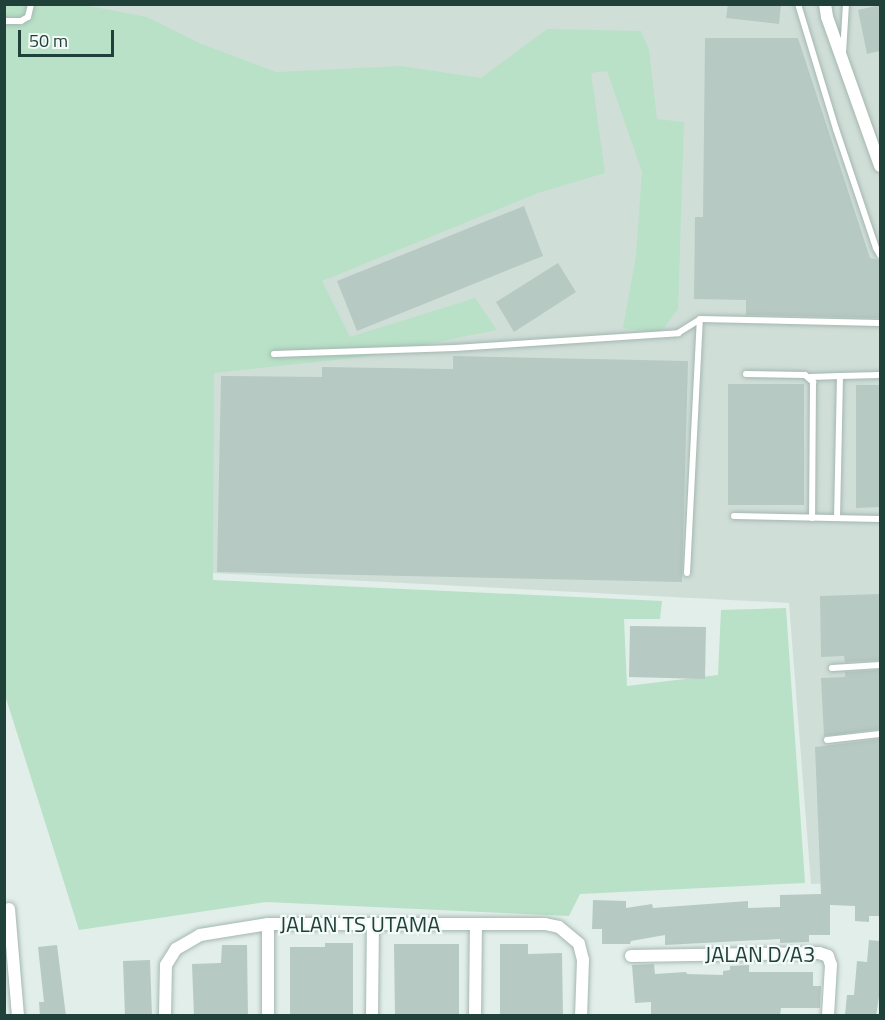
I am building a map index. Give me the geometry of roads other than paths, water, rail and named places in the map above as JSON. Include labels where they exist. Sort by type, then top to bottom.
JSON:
[{"type":"street","points":[[825,4],[827,17],[880,166]]},
{"type":"street","points":[[7,909],[18,1016]]},
{"type":"street","points":[[268,924],[268,1016]]},
{"type":"street","name":"JALAN TS UTAMA","points":[[165,1016],[165,974],[169,957],[186,942],[200,935],[268,924],[545,924],[559,927],[579,944],[583,960],[581,1016]]},
{"type":"street","points":[[372,1016],[373,924]]},
{"type":"street","points":[[475,1016],[476,925]]},
{"type":"street","name":"JALAN D/A3","points":[[631,956],[819,953],[828,956],[831,965],[828,1016]]},
{"type":"lane","points":[[4,21],[21,21],[28,17],[31,4]]},
{"type":"lane","points":[[798,4],[836,129],[880,255]]},
{"type":"lane","points":[[843,57],[846,4]]},
{"type":"lane","points":[[274,354],[454,348],[678,333],[700,319],[880,323]]},
{"type":"lane","points":[[687,573],[700,319]]},
{"type":"lane","points":[[746,374],[810,377],[880,375]]},
{"type":"lane","points":[[837,518],[840,376]]},
{"type":"lane","points":[[810,377],[815,388],[812,518]]},
{"type":"lane","points":[[734,516],[880,519]]},
{"type":"lane","points":[[832,668],[880,665]]},
{"type":"lane","points":[[827,740],[880,734]]}]
